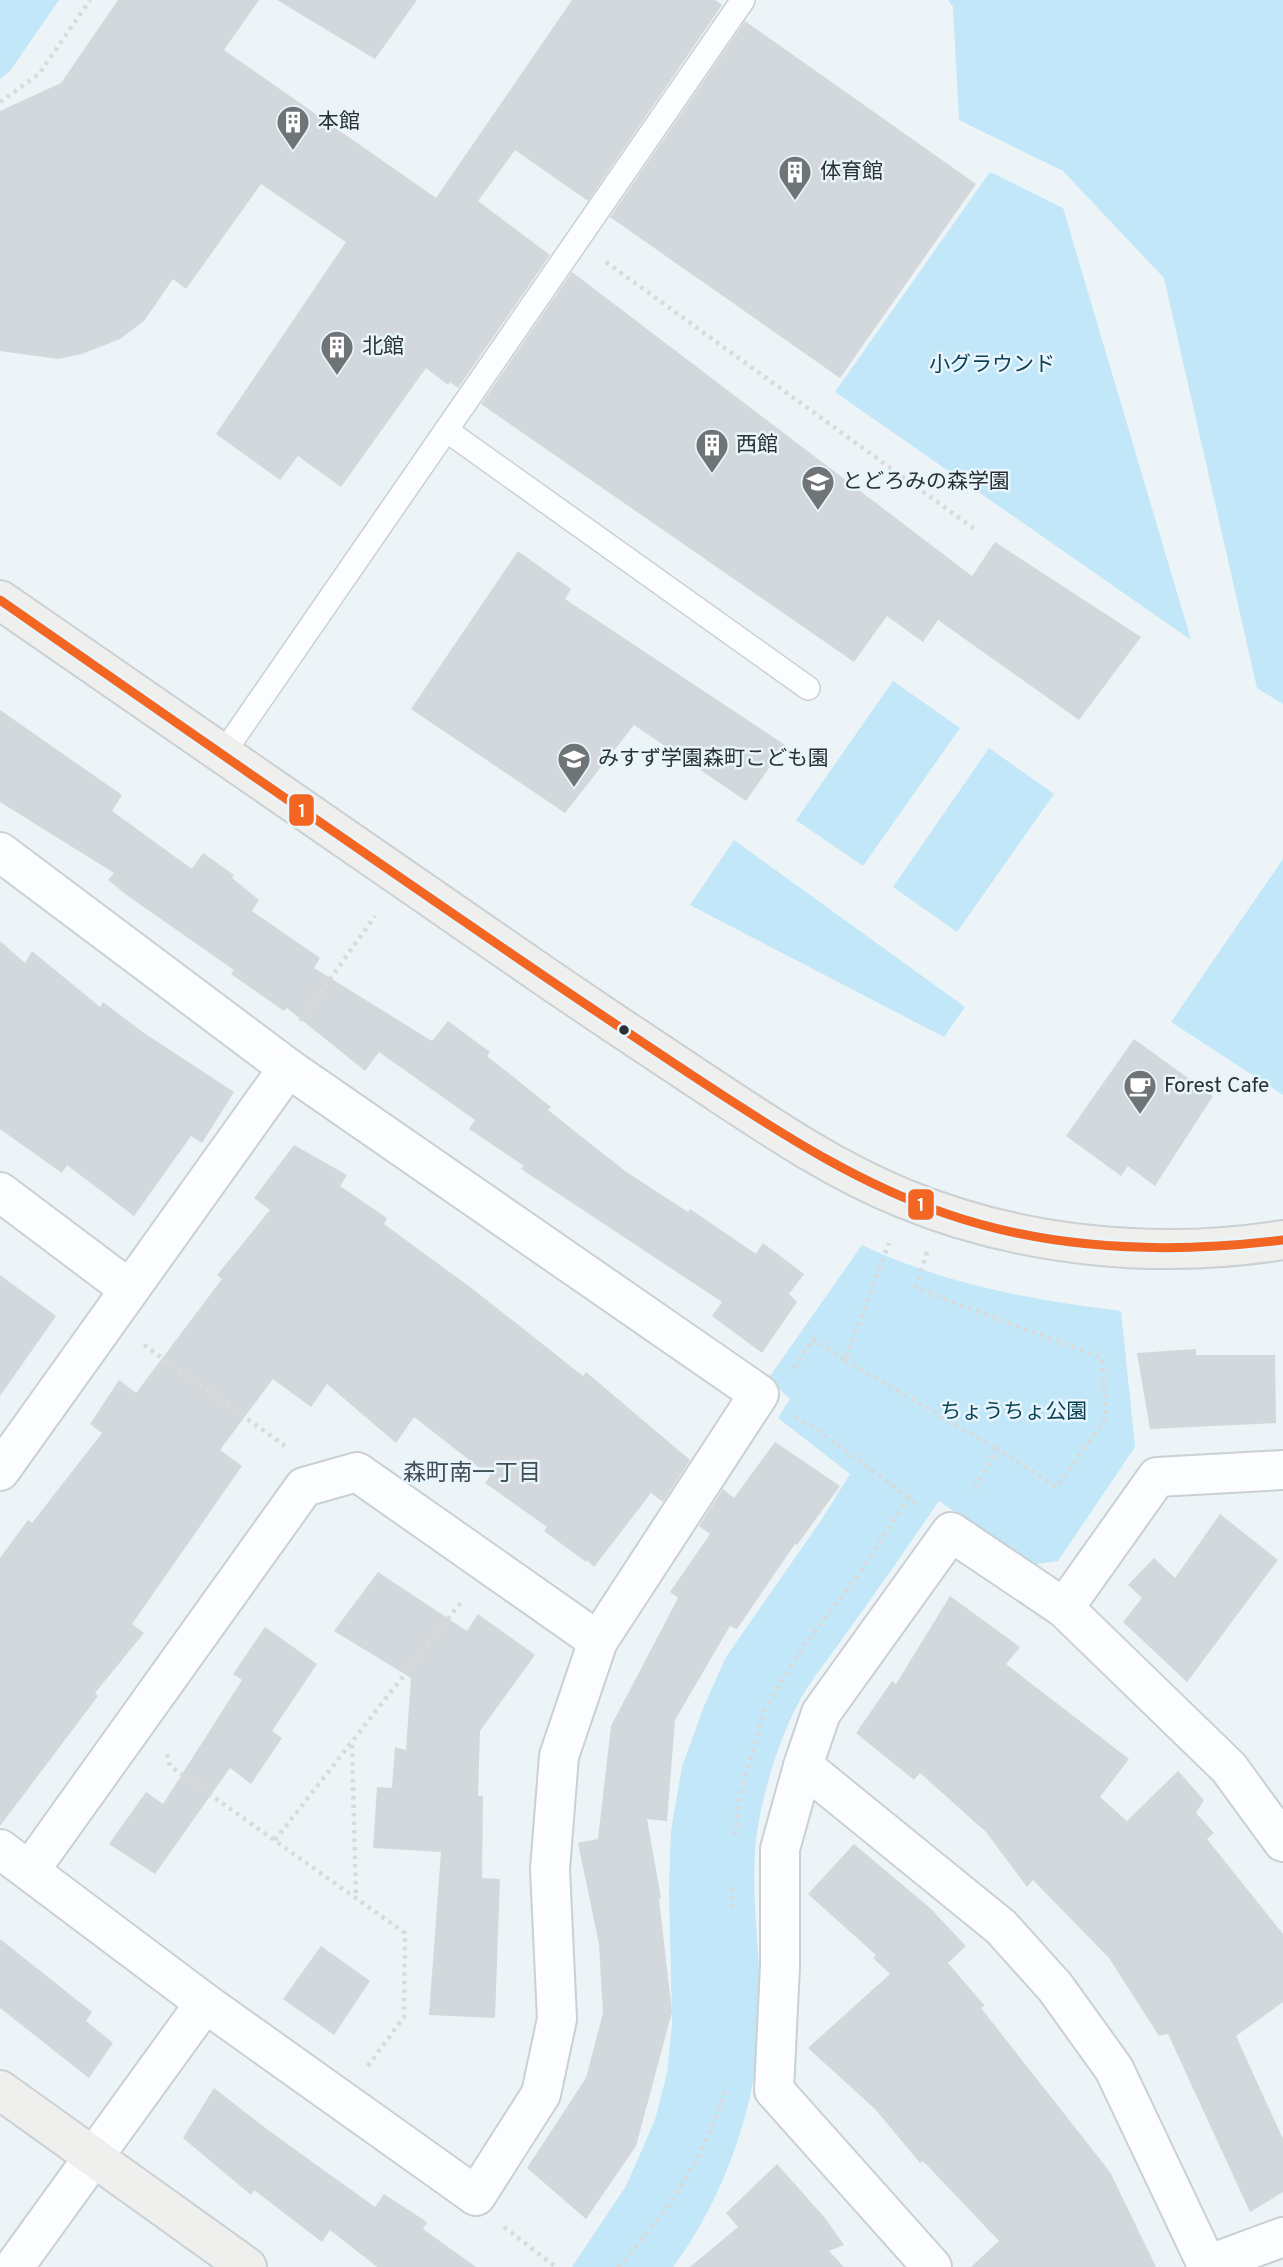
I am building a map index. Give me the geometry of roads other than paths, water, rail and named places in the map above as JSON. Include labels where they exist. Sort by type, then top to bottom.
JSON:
[{"type":"street","points":[[0,600],[602,1015],[788,1139],[848,1173],[907,1200],[964,1219],[1026,1235],[1095,1245],[1155,1249],[1217,1248],[1283,1240]]},
{"type":"street","points":[[0,852],[288,1068],[759,1394],[598,1641],[559,1756],[550,1869],[557,2019],[541,2094],[476,2196],[205,2003],[15,1860],[151,1701],[304,1487],[357,1472],[598,1641]]},
{"type":"street","points":[[0,1471],[288,1068]]},
{"type":"street","points":[[0,1192],[118,1304]]},
{"type":"street","points":[[1063,1608],[1157,1477],[1283,1470]]},
{"type":"street","points":[[924,2264],[774,2090],[780,1966],[780,1849],[821,1713],[951,1532],[1063,1608],[1230,1768],[1283,1842]]},
{"type":"street","points":[[803,1766],[1001,1927],[1055,1987],[1114,2069],[1207,2265],[1283,2237]]},
{"type":"street","points":[[14,2267],[205,2003]]},
{"type":"street","points":[[0,2090],[247,2267]]},
{"type":"lane","points":[[222,755],[743,0]]},
{"type":"lane","points":[[446,430],[808,688]]},
{"type":"place","name":"本館","points":[[293,152]]},
{"type":"place","name":"体育館","points":[[795,202]]},
{"type":"place","name":"北館","points":[[337,377]]},
{"type":"place","name":"西館","points":[[712,475]]},
{"type":"place","name":"とどろみの森学園","points":[[818,512]]},
{"type":"place","name":"みすず学園森町こども園","points":[[574,789]]},
{"type":"place","name":"Forest Cafe","points":[[1140,1116]]},
{"type":"district","name":"森町南一丁目","points":[[472,1474]]},
{"type":"park label","name":"小グラウンド","points":[[992,365]]},
{"type":"park label","name":"ちょうちょ公園","points":[[1014,1412]]}]
